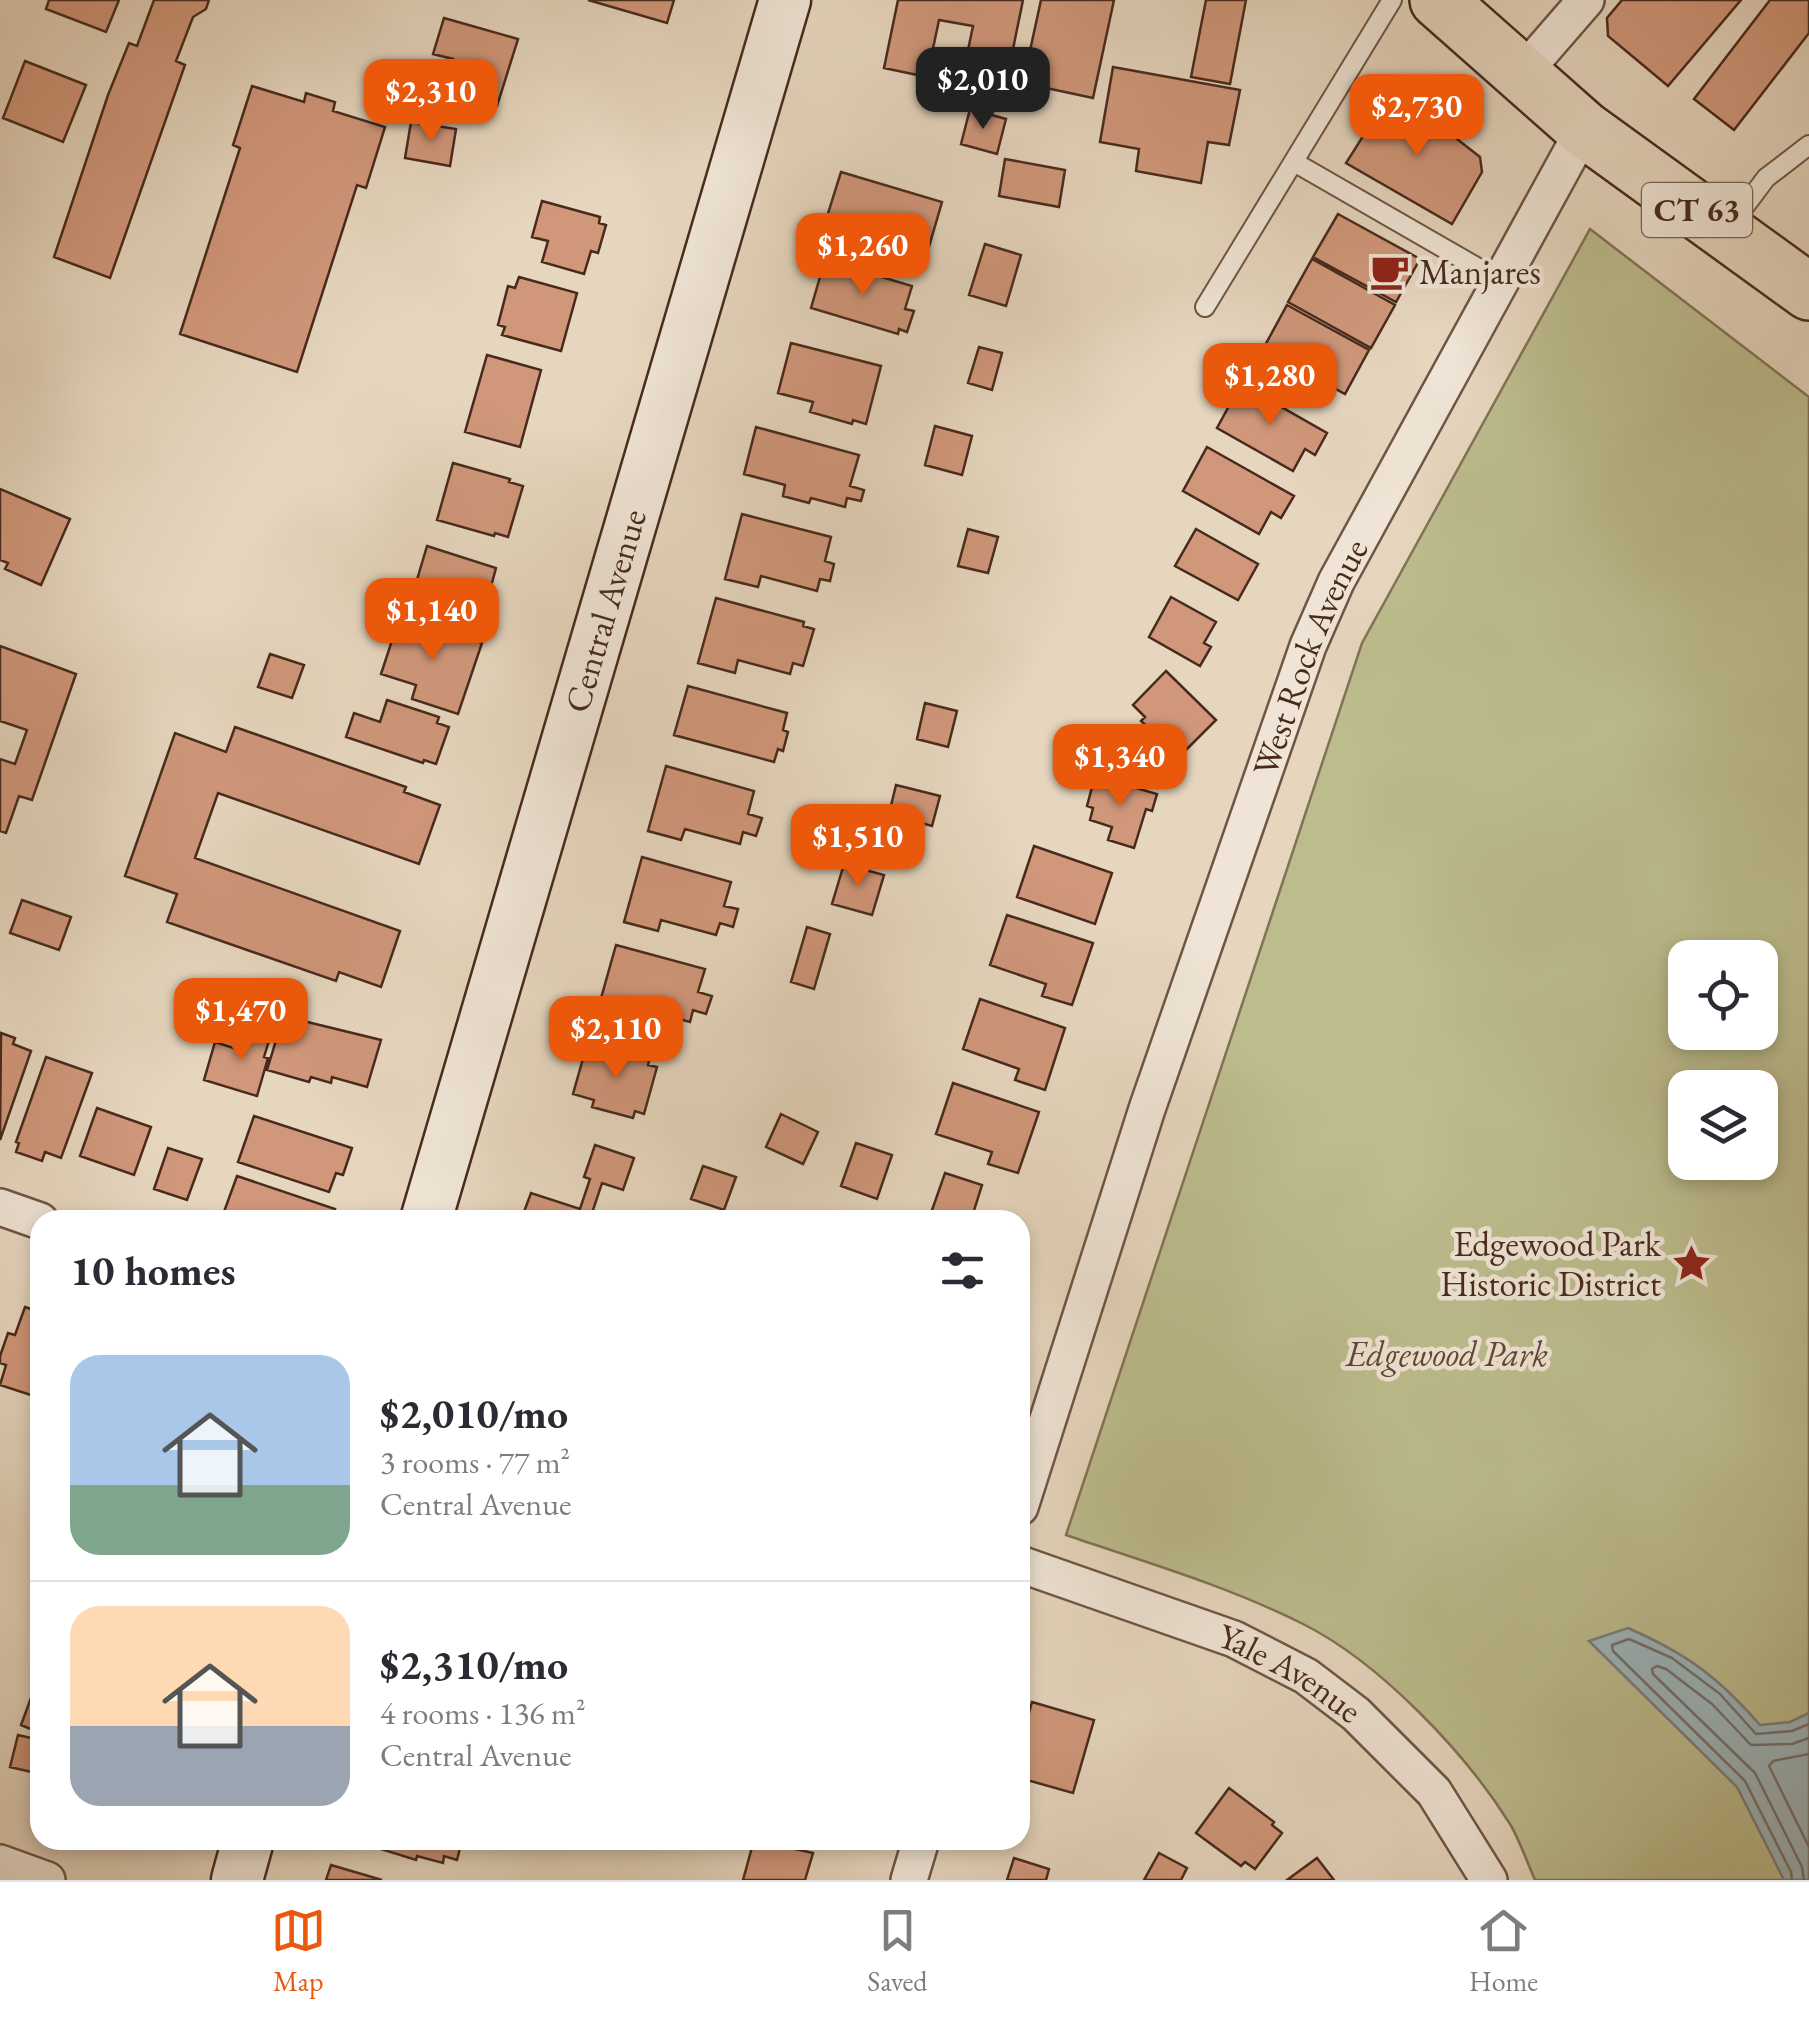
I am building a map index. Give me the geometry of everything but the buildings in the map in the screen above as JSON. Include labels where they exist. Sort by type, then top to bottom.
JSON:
[{"type":"main road","name":"CT 63","points":[[1438,0],[1584,129],[1809,292]]},
{"type":"street","name":"Central Avenue","points":[[429,1210],[785,0]]},
{"type":"street","points":[[1521,76],[1586,0]]},
{"type":"street","name":"West Rock Avenue","points":[[1030,1475],[1147,1108],[1308,646],[1336,582],[1584,129]]},
{"type":"street","points":[[0,1207],[30,1217]]},
{"type":"street","name":"Yale Avenue","points":[[1030,1568],[1234,1639],[1306,1676],[1356,1714],[1434,1792],[1489,1880]]},
{"type":"street","points":[[237,1880],[245,1850]]},
{"type":"street","points":[[909,1880],[917,1850]]},
{"type":"street","points":[[0,1863],[48,1880]]},
{"type":"lane","points":[[1205,307],[1392,0]]},
{"type":"lane","points":[[1726,232],[1766,178],[1809,145]]},
{"type":"lane","points":[[1294,162],[1499,280]]},
{"type":"green space","name":"Edgewood Park","points":[[1590,229],[1809,397],[1809,1880],[1535,1880],[1510,1824],[1469,1768],[1418,1711],[1361,1661],[1303,1624],[1245,1598],[1066,1535],[1362,643]]},
{"type":"water","points":[[1628,1628],[1700,1668],[1760,1725],[1790,1722],[1809,1713],[1809,1880],[1784,1880],[1737,1787],[1589,1641]]},
{"type":"place","name":"Manjares","points":[[1389,272]]},
{"type":"place","name":"Edgewood Park Historic District","points":[[1691,1264]]}]
